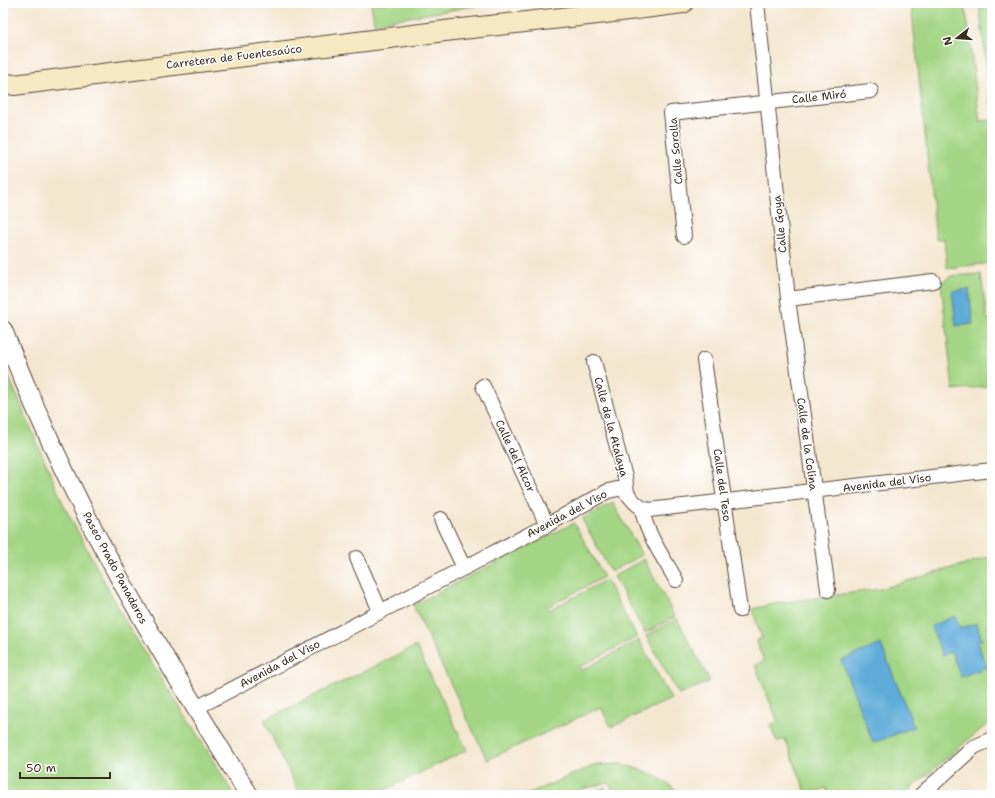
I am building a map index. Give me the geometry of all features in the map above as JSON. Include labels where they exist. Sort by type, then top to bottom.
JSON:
[{"type":"main road","name":"Carretera de Fuentesaúco","points":[[453,30],[595,3]]},
{"type":"main road","points":[[639,9],[663,3]]},
{"type":"main road","name":"Carretera de Fuentesaúco","points":[[7,86],[453,30],[683,3]]},
{"type":"street","name":"Calle Goya","points":[[757,3],[766,103],[788,298]]},
{"type":"street","name":"Calle Miró","points":[[766,103],[871,91]]},
{"type":"street","name":"Calle Sorolla","points":[[684,236],[671,113],[766,103]]},
{"type":"street","points":[[788,298],[934,281]]},
{"type":"street","name":"Calle de la Colina","points":[[788,298],[828,590]]},
{"type":"street","name":"Paseo Prado Panaderos","points":[[3,330],[27,390],[89,520],[139,614],[250,795]]},
{"type":"street","name":"Calle del Teso","points":[[704,360],[740,610]]},
{"type":"street","name":"Calle de la Atalaya","points":[[594,362],[625,477],[627,492]]},
{"type":"street","name":"Calle del Alcor","points":[[483,386],[547,525]]},
{"type":"street","name":"Avenida del Viso","points":[[642,509],[649,510],[992,470]]},
{"type":"street","name":"Avenida del Viso","points":[[196,708],[547,525],[608,491],[619,489],[627,492]]},
{"type":"street","points":[[627,492],[632,501],[642,509],[643,518],[651,535],[676,580]]},
{"type":"street","points":[[441,519],[464,568]]},
{"type":"street","points":[[357,558],[380,611]]},
{"type":"street","points":[[921,795],[974,747],[992,738]]},
{"type":"green space","points":[[371,3],[492,3],[374,23]]},
{"type":"green space","points":[[911,3],[965,3],[980,121],[992,120],[992,268],[991,263],[947,268],[944,239],[936,239]]},
{"type":"green space","points":[[979,3],[992,3],[992,106],[991,105]]},
{"type":"green space","points":[[981,274],[987,319],[991,319],[992,327],[992,386],[953,390],[941,283],[951,276]]},
{"type":"green space","points":[[3,363],[65,508],[128,626],[234,795],[3,795]]},
{"type":"green space","points":[[613,503],[642,555],[611,572],[582,519]]},
{"type":"green space","points":[[574,523],[604,577],[547,607],[549,610],[606,580],[637,637],[579,667],[582,670],[639,640],[671,699],[611,727],[601,707],[487,760],[413,605]]},
{"type":"green space","points":[[992,556],[992,720],[903,795],[829,795],[826,788],[807,795],[785,739],[777,742],[770,725],[778,722],[755,665],[764,661],[756,640],[762,638],[752,609],[778,603],[880,589]]},
{"type":"green space","points":[[644,559],[675,617],[645,633],[614,576]]},
{"type":"green space","points":[[677,619],[710,681],[679,695],[646,636]]},
{"type":"green space","points":[[416,646],[467,750],[375,795],[300,795],[264,720]]},
{"type":"green space","points":[[619,764],[645,771],[660,778],[681,795],[615,795],[609,783],[585,788],[570,795],[525,795],[595,765]]},
{"type":"green space","points":[[605,787],[608,795],[587,795]]},
{"type":"water","points":[[969,289],[973,324],[956,326],[952,291]]},
{"type":"water","points":[[955,616],[960,629],[976,623],[982,640],[977,642],[987,667],[961,677],[951,652],[942,655],[931,626]]},
{"type":"water","points":[[881,644],[914,727],[873,743],[841,660]]}]
